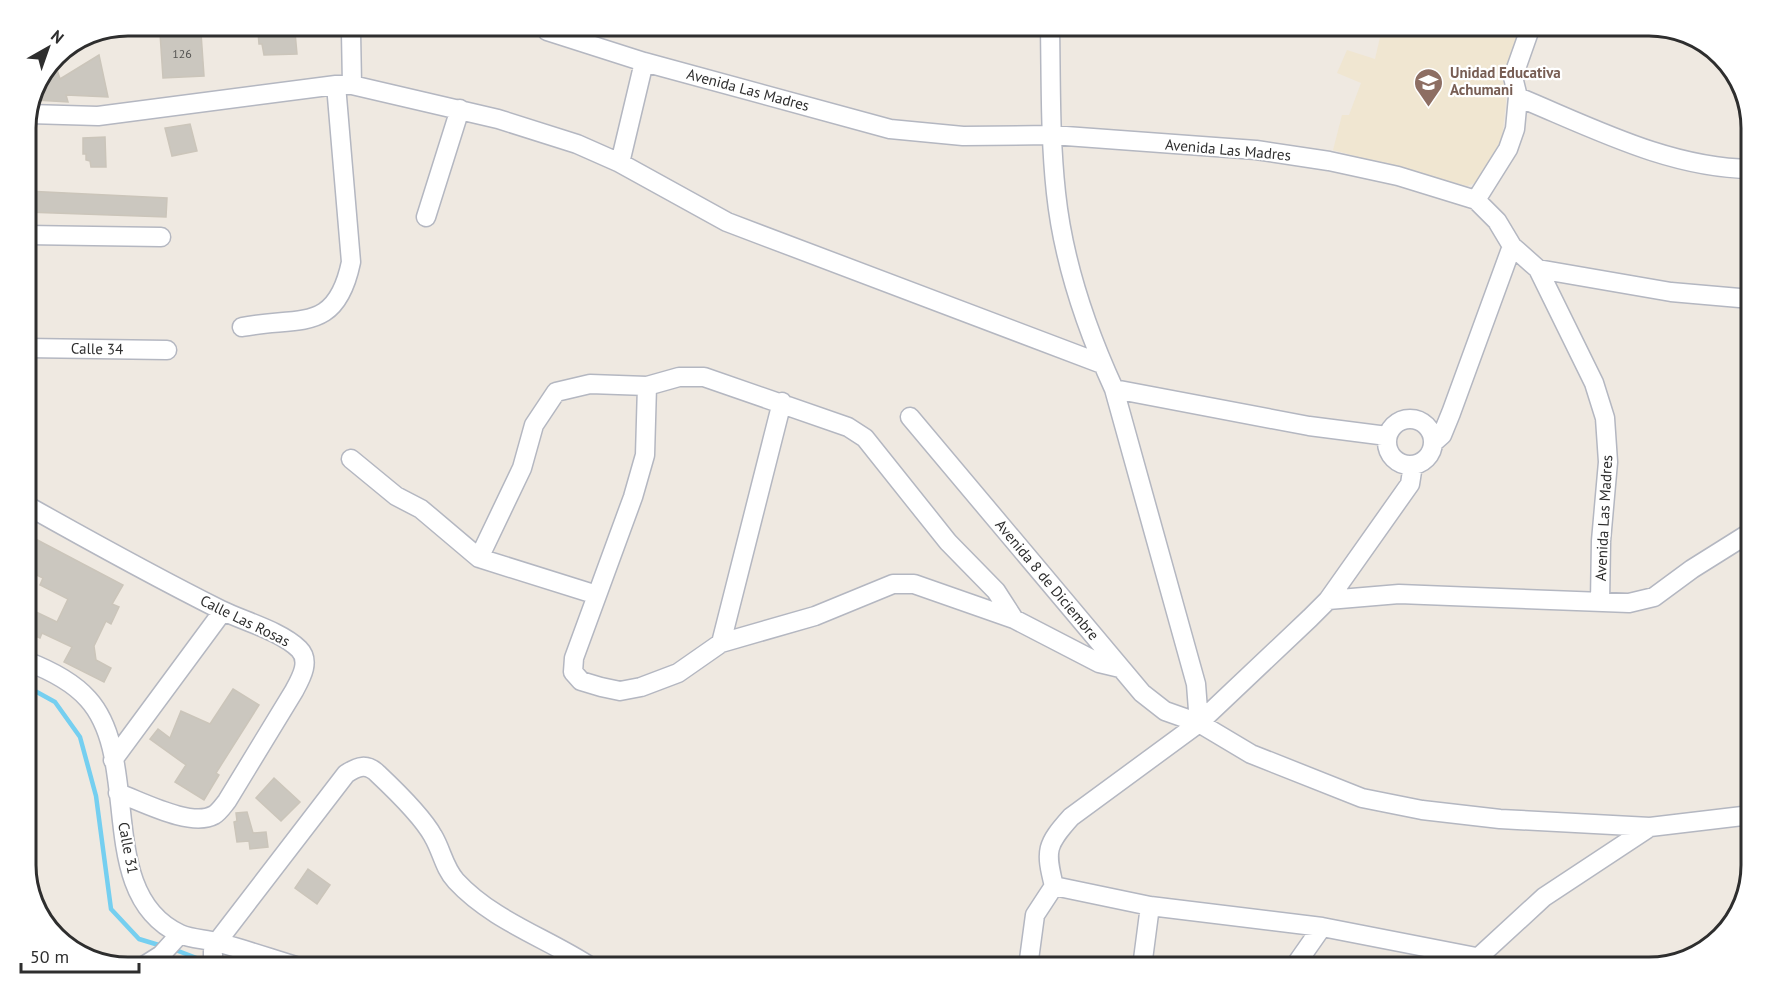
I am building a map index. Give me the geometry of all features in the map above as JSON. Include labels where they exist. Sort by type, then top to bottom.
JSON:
[{"type":"street","points":[[242,327],[310,319],[331,310],[347,284],[351,262],[344,85],[350,36]]},
{"type":"street","name":"Avenida Las Madres","points":[[563,36],[644,62],[890,129],[963,136],[1052,135],[1256,150],[1329,160],[1398,176],[1476,200],[1497,221],[1512,246],[1538,269],[1594,383],[1605,418],[1608,462],[1601,541],[1600,602]]},
{"type":"street","points":[[1050,36],[1052,135],[1056,192],[1063,237],[1071,270],[1102,364],[1114,388],[1196,684],[1199,723]]},
{"type":"street","points":[[1476,200],[1508,149],[1515,129],[1518,97],[1514,77],[1528,36]]},
{"type":"street","points":[[620,163],[644,62]]},
{"type":"street","points":[[37,114],[98,116],[344,85],[460,110],[577,144],[620,163],[727,222],[1102,364]]},
{"type":"street","points":[[1518,97],[1616,138],[1694,164],[1741,168]]},
{"type":"street","points":[[426,217],[460,110]]},
{"type":"street","points":[[36,234],[161,237]]},
{"type":"street","points":[[1433,443],[1428,428],[1416,420],[1401,421],[1390,430],[1386,444],[1392,457],[1398,462],[1413,465],[1427,458],[1433,443],[1442,435],[1512,246]]},
{"type":"street","points":[[1538,269],[1671,292],[1741,298]]},
{"type":"street","name":"Calle 34","points":[[36,348],[167,350]]},
{"type":"street","points":[[479,558],[522,468],[534,425],[556,392],[572,386],[590,384],[647,386],[679,377],[704,377],[782,402],[848,427],[865,438],[948,542],[996,591],[1014,619]]},
{"type":"street","points":[[647,386],[645,455],[633,497],[574,657],[573,672],[581,681],[621,691],[641,687],[678,674],[721,643],[814,616],[893,584],[914,584],[939,591],[1014,619],[1099,663],[1120,668]]},
{"type":"street","points":[[1114,388],[1309,426],[1387,436]]},
{"type":"street","points":[[721,643],[782,402]]},
{"type":"street","name":"Avenida 8 de Diciembre","points":[[910,417],[1142,693],[1165,711],[1199,723],[1251,754],[1362,798],[1422,810],[1500,819],[1650,827],[1741,816]]},
{"type":"street","points":[[351,459],[396,496],[421,509],[479,558],[597,595]]},
{"type":"street","points":[[1029,957],[1035,915],[1054,886],[1047,858],[1054,836],[1071,817],[1199,723],[1328,600],[1410,484],[1413,465]]},
{"type":"street","name":"Calle Las Rosas","points":[[36,510],[223,611],[287,640],[300,650],[305,662],[302,676],[294,691],[227,801],[215,815],[186,818],[118,793]]},
{"type":"street","points":[[1328,600],[1399,594],[1629,603],[1654,597],[1692,569],[1741,538]]},
{"type":"street","points":[[113,760],[223,611]]},
{"type":"street","name":"Calle 31","points":[[36,665],[88,699],[104,726],[113,760],[130,867],[139,896],[160,919],[172,943],[233,957]]},
{"type":"street","points":[[215,954],[346,774],[358,766],[369,767],[434,836],[447,871],[457,883],[503,919],[571,957]]},
{"type":"street","points":[[1478,957],[1544,897],[1650,827]]},
{"type":"street","points":[[1054,886],[1150,906],[1322,927],[1451,957]]},
{"type":"street","points":[[1143,957],[1150,906]]},
{"type":"street","points":[[1302,957],[1322,927]]},
{"type":"street","points":[[155,957],[172,943]]},
{"type":"shaded area","name":"Unidad Educativa Achumani","points":[[1380,36],[1518,36],[1503,77],[1506,102],[1502,138],[1480,181],[1467,186],[1333,150],[1342,115],[1349,115],[1361,83],[1337,73],[1347,50],[1375,59]]},
{"type":"building","points":[[160,36],[201,36],[204,76],[163,78]]},
{"type":"building","points":[[258,36],[295,36],[297,54],[264,55],[262,44],[259,44]]},
{"type":"building","points":[[99,55],[108,97],[66,95],[68,102],[40,100],[51,78],[78,78],[78,68]]},
{"type":"building","points":[[190,124],[197,151],[172,156],[165,128]]},
{"type":"building","points":[[105,137],[106,167],[91,167],[90,161],[86,160],[86,154],[83,154],[83,138]]},
{"type":"building","points":[[36,191],[167,198],[166,217],[36,212]]},
{"type":"building","points":[[36,539],[123,585],[112,604],[119,607],[111,624],[106,621],[94,646],[96,660],[111,668],[104,682],[64,662],[72,647],[42,633],[40,638],[36,636],[36,612],[57,622],[68,599],[40,585],[43,578],[36,575]]},
{"type":"building","points":[[233,689],[259,705],[216,773],[219,775],[204,800],[175,782],[186,765],[150,739],[158,729],[170,738],[181,711],[210,724]]},
{"type":"building","points":[[274,778],[300,802],[281,821],[256,798]]},
{"type":"building","points":[[247,812],[253,833],[266,832],[268,847],[250,849],[249,841],[237,842],[234,822],[237,821],[236,813]]},
{"type":"building","points":[[308,869],[330,885],[317,904],[295,888]]},
{"type":"waterway","points":[[36,692],[55,702],[80,737],[96,796],[111,909],[139,939],[162,946]]},
{"type":"waterway","points":[[173,949],[194,957]]},
{"type":"place","name":"Unidad Educativa Achumani","points":[[1429,108]]}]
